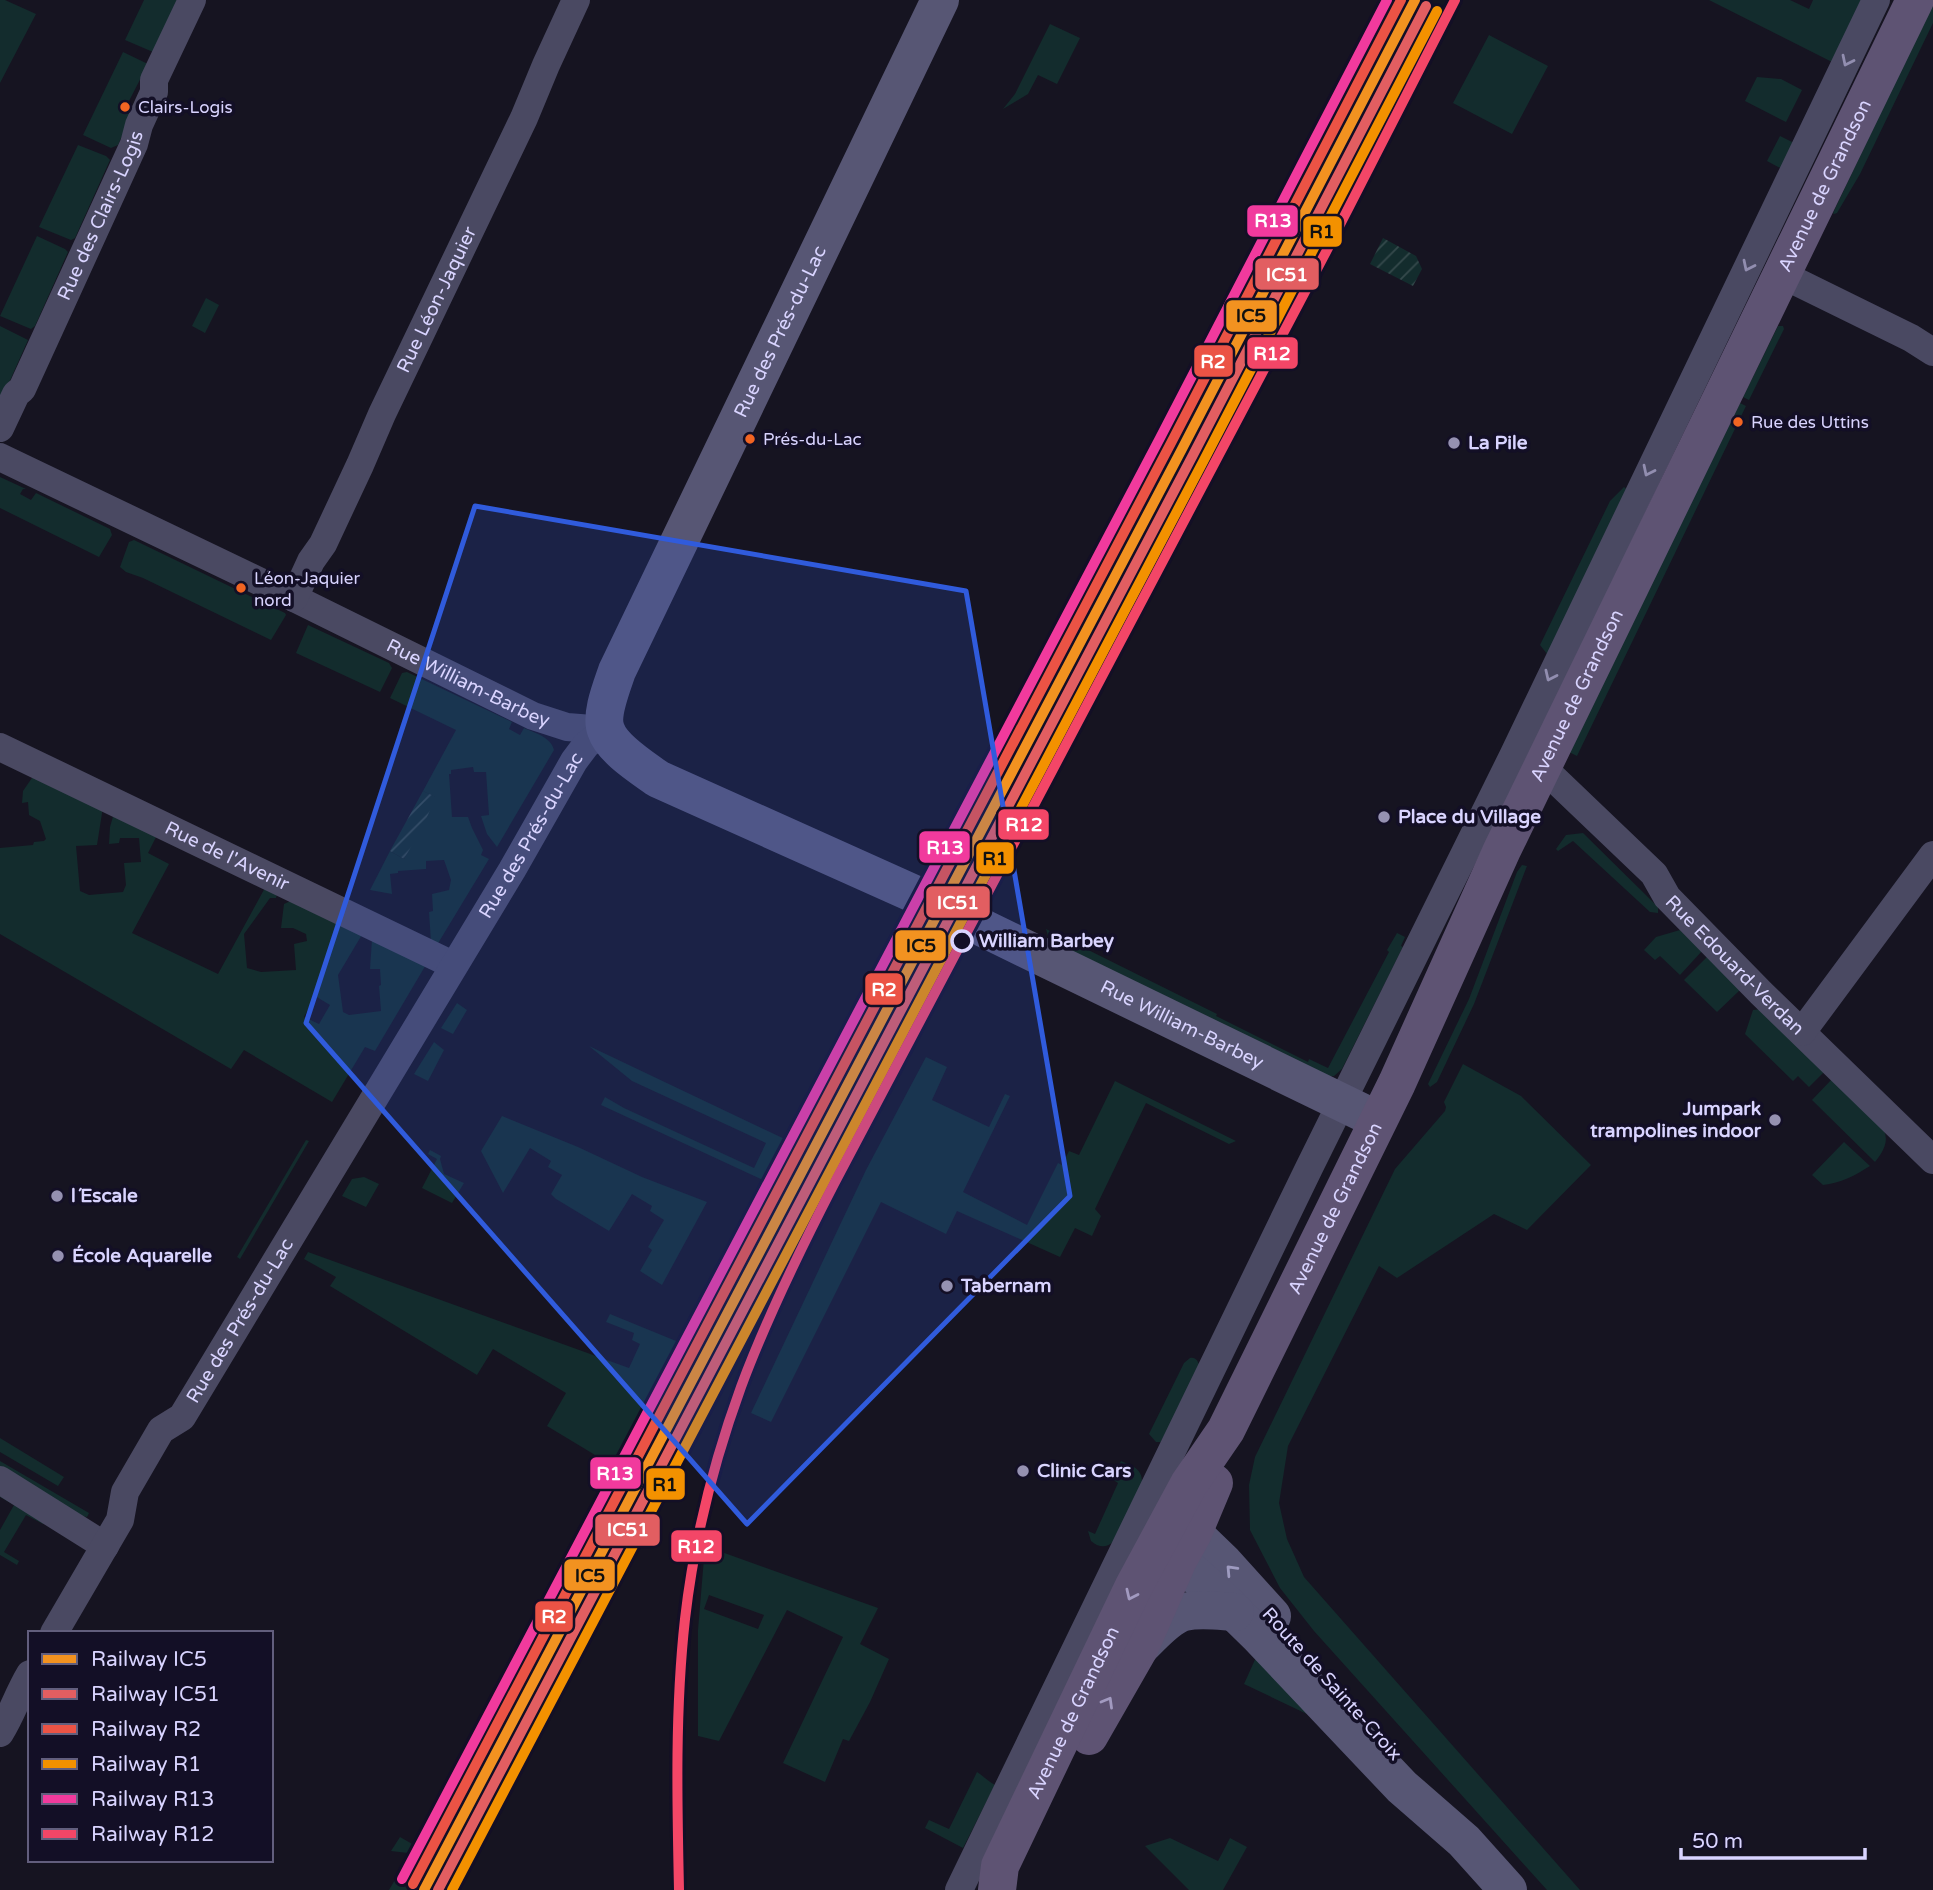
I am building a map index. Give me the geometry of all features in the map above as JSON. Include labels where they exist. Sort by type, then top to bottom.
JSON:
[{"type":"main road","name":"Avenue de Grandson","points":[[1004,1890],[1018,1874],[1063,1780],[1140,1647],[1177,1542],[1189,1484],[1226,1430],[1397,1083],[1502,850],[1915,0]]},
{"type":"main road","name":"Avenue de Grandson","points":[[996,1890],[1000,1866],[1177,1542]]},
{"type":"street","name":"Rue des Clairs-Logis","points":[[0,428],[16,394],[22,389],[131,152],[139,125],[154,92],[154,80],[191,0]]},
{"type":"street","name":"Rue Léon-Jaquier","points":[[294,598],[323,544],[382,414],[524,118],[576,0]]},
{"type":"street","name":"Rue des Prés-du-Lac","points":[[55,1631],[120,1520],[125,1492],[161,1430],[182,1417],[512,870],[574,761],[586,744],[605,730],[605,711],[617,671],[940,0]]},
{"type":"street","points":[[958,1890],[1513,756],[1876,0]]},
{"type":"street","points":[[1781,274],[1911,338],[1933,352]]},
{"type":"street","name":"Rue William-Barbey","points":[[0,457],[533,716],[567,727],[605,730]]},
{"type":"street","points":[[605,730],[635,764],[658,779],[930,901]]},
{"type":"street","name":"Rue de l'Avenir","points":[[0,747],[453,965]]},
{"type":"street","name":"Rue Edouard-Verdan","points":[[1543,768],[1654,874],[1667,897],[1933,1160]]},
{"type":"street","points":[[1802,1032],[1933,855]]},
{"type":"street","name":"Rue William-Barbey","points":[[985,929],[1378,1119]]},
{"type":"street","points":[[0,1480],[105,1546]]},
{"type":"street","name":"Route de Sainte-Croix","points":[[1177,1542],[1235,1612],[1402,1787],[1464,1841]]},
{"type":"street","name":"Route de Sainte-Croix","points":[[1177,1542],[1231,1570],[1423,1785],[1464,1841],[1508,1890]]},
{"type":"street","points":[[1140,1647],[1172,1618],[1184,1612],[1235,1612]]},
{"type":"street","points":[[0,1733],[28,1677]]},
{"type":"highlighted area","points":[[475,506],[966,591],[1070,1196],[747,1524],[306,1023]]},
{"type":"green space","points":[[0,0],[36,14],[0,83]]},
{"type":"green space","points":[[144,0],[184,0],[153,52],[125,40]]},
{"type":"green space","points":[[1709,0],[1790,0],[1809,9],[1813,0],[1864,0],[1834,63]]},
{"type":"green space","points":[[1933,2],[1933,23],[1860,174],[1834,214],[1833,213]]},
{"type":"green space","points":[[1050,24],[1080,38],[1057,84],[1038,75],[1028,94],[1003,109],[1015,94]]},
{"type":"green space","points":[[1489,35],[1548,66],[1512,134],[1453,103]]},
{"type":"green space","points":[[123,52],[148,64],[129,101],[125,100],[120,109],[131,115],[118,145],[111,148],[83,135]]},
{"type":"green space","points":[[1757,77],[1781,79],[1802,90],[1786,122],[1745,101]]},
{"type":"green space","points":[[1780,136],[1796,144],[1784,170],[1767,161]]},
{"type":"green space","points":[[78,145],[110,160],[75,238],[71,240],[39,227]]},
{"type":"green space","points":[[37,236],[68,252],[35,326],[31,329],[0,316]]},
{"type":"green space","points":[[1383,238],[1416,256],[1422,269],[1413,286],[1370,264]]},
{"type":"green space","points":[[206,298],[219,305],[205,333],[192,326]]},
{"type":"green space","points":[[0,326],[28,340],[0,403]]},
{"type":"green space","points":[[1778,326],[1783,326],[1784,329],[1749,400],[1743,397]]},
{"type":"green space","points":[[1740,403],[1746,406],[1577,756],[1569,752]]},
{"type":"green space","points":[[0,477],[26,489],[20,494],[31,500],[36,493],[110,529],[112,535],[99,557],[0,508]]},
{"type":"green space","points":[[1624,487],[1628,490],[1547,654],[1540,645],[1610,501]]},
{"type":"green space","points":[[134,540],[285,613],[271,640],[126,572],[120,567],[129,542]]},
{"type":"green space","points":[[308,625],[389,663],[392,668],[380,692],[296,653]]},
{"type":"green space","points":[[407,672],[512,722],[509,729],[520,735],[524,728],[542,736],[550,742],[554,750],[497,847],[487,834],[481,816],[489,815],[486,772],[474,772],[473,767],[451,770],[452,817],[468,817],[483,850],[481,855],[489,859],[437,945],[431,942],[429,912],[433,911],[432,894],[449,890],[451,880],[444,860],[426,861],[426,869],[390,874],[392,894],[370,890],[390,851],[404,859],[435,797],[423,791],[456,730],[390,698],[402,673]]},
{"type":"green space","points":[[34,775],[103,807],[97,845],[76,846],[80,891],[89,895],[123,892],[126,885],[124,863],[141,862],[139,838],[120,838],[119,843],[109,844],[114,813],[158,833],[148,853],[169,864],[132,933],[218,974],[266,886],[278,890],[276,898],[270,898],[244,934],[247,968],[261,972],[296,970],[294,944],[307,941],[306,934],[293,928],[281,928],[284,904],[295,899],[363,933],[338,975],[343,1012],[349,1015],[381,1011],[380,969],[370,969],[372,939],[427,963],[375,1051],[365,1047],[332,1102],[244,1050],[231,1069],[0,934],[0,848],[33,845],[34,842],[46,839],[40,821],[29,815],[28,802],[22,803],[23,791]],"holes":[[[315,996],[330,1005],[319,1024],[304,1017]]]},
{"type":"green space","points":[[423,791],[436,797],[404,859],[390,851]]},
{"type":"green space","points":[[1583,833],[1658,907],[1658,913],[1650,912],[1573,841],[1558,851],[1556,849],[1566,835]]},
{"type":"green space","points":[[1522,865],[1527,866],[1474,1004],[1437,1082],[1430,1087],[1428,1084],[1469,999]]},
{"type":"green space","points":[[1046,929],[1308,1062],[1309,1059],[1328,1068],[1389,952],[1387,950],[1397,933],[1405,937],[1401,946],[1403,947],[1342,1069],[1334,1076],[1324,1076],[1054,944]]},
{"type":"green space","points":[[1680,930],[1702,951],[1680,975],[1660,956],[1655,960],[1644,950],[1656,937]]},
{"type":"green space","points":[[1707,957],[1740,990],[1717,1012],[1684,980]]},
{"type":"green space","points":[[457,1003],[467,1010],[453,1034],[441,1028]]},
{"type":"green space","points":[[1762,1009],[1825,1071],[1809,1087],[1798,1076],[1793,1081],[1745,1034],[1753,1010]]},
{"type":"green space","points":[[434,1042],[444,1050],[428,1081],[414,1074]]},
{"type":"green space","points":[[589,1046],[789,1141],[767,1182],[601,1105],[605,1097],[754,1168],[766,1143],[632,1081]]},
{"type":"green space","points":[[926,1057],[947,1067],[932,1100],[989,1127],[1005,1094],[1010,1096],[963,1192],[1027,1225],[1058,1163],[1062,1165],[1069,1151],[1079,1155],[1115,1081],[1236,1141],[1229,1144],[1146,1103],[1095,1209],[1101,1216],[1092,1236],[1075,1228],[1060,1257],[957,1211],[946,1234],[881,1202],[771,1422],[751,1413],[866,1170]]},
{"type":"green space","points":[[1463,1064],[1521,1096],[1591,1165],[1527,1230],[1494,1214],[1397,1278],[1379,1266],[1288,1446],[1279,1503],[1287,1539],[1304,1577],[1580,1890],[1547,1890],[1314,1631],[1280,1588],[1250,1530],[1249,1485],[1255,1457],[1395,1169],[1445,1111],[1444,1102]]},
{"type":"green space","points":[[1833,1078],[1876,1119],[1884,1131],[1885,1145],[1875,1162],[1812,1100]]},
{"type":"green space","points":[[502,1116],[707,1202],[662,1285],[640,1271],[652,1250],[648,1247],[664,1220],[650,1211],[652,1206],[632,1194],[609,1231],[551,1194],[562,1175],[548,1167],[551,1161],[530,1148],[503,1193],[481,1151]]},
{"type":"green space","points":[[306,1140],[309,1141],[240,1259],[237,1257]]},
{"type":"green space","points":[[1844,1142],[1870,1166],[1836,1183],[1823,1185],[1812,1175]]},
{"type":"green space","points":[[430,1150],[441,1156],[444,1174],[464,1183],[452,1203],[422,1188],[437,1159],[428,1154]]},
{"type":"green space","points":[[364,1177],[379,1184],[366,1207],[342,1196],[352,1179]]},
{"type":"green space","points":[[308,1252],[629,1368],[640,1344],[632,1340],[634,1333],[606,1322],[610,1314],[691,1349],[408,1890],[389,1890],[408,1853],[391,1851],[400,1837],[414,1845],[615,1467],[547,1426],[566,1393],[493,1349],[477,1375],[330,1286],[336,1277],[304,1259]]},
{"type":"green space","points":[[1194,1358],[1200,1367],[1161,1442],[1156,1442],[1149,1434],[1184,1363]]},
{"type":"green space","points":[[0,1438],[64,1477],[58,1486],[0,1452]]},
{"type":"green space","points":[[0,1461],[89,1513],[87,1517],[77,1515],[0,1470]]},
{"type":"green space","points":[[1121,1461],[1139,1471],[1142,1484],[1114,1541],[1100,1546],[1091,1541],[1088,1531],[1095,1534],[1118,1483],[1112,1479]]},
{"type":"green space","points":[[0,1493],[45,1520],[43,1524],[26,1515],[4,1552],[19,1561],[17,1565],[0,1555],[0,1530],[14,1505],[0,1497]]},
{"type":"green space","points":[[705,1546],[878,1608],[860,1644],[889,1659],[849,1741],[843,1739],[825,1782],[783,1763],[843,1637],[787,1610],[719,1741],[698,1736],[698,1630]],"holes":[[[709,1595],[764,1615],[758,1629],[704,1609]]]},
{"type":"green space","points":[[1258,1653],[1309,1715],[1244,1684]]},
{"type":"green space","points":[[977,1772],[995,1785],[963,1848],[925,1828],[929,1820],[949,1829]]},
{"type":"green space","points":[[1170,1838],[1218,1861],[1230,1838],[1247,1847],[1223,1890],[1189,1890],[1145,1846]]},
{"type":"tunnel","points":[[930,901],[985,929]]},
{"type":"rail line","name":"R13","points":[[402,1879],[1160,438],[1387,0]]},
{"type":"rail line","name":"R2","points":[[413,1884],[1401,0]]},
{"type":"rail line","name":"IC5","points":[[424,1890],[1182,449],[1415,0]]},
{"type":"rail line","name":"R12","points":[[679,1890],[678,1721],[689,1589],[714,1472],[751,1361],[784,1284],[834,1184],[1327,250],[1455,0]]},
{"type":"rail line","name":"IC51","points":[[438,1890],[1193,455],[1426,6]]},
{"type":"rail line","name":"R1","points":[[452,1890],[1204,460],[1437,11]]},
{"type":"place","name":"Clairs-Logis","points":[[125,107]]},
{"type":"place","name":"Rue des Uttins","points":[[1738,422]]},
{"type":"place","name":"Prés-du-Lac","points":[[750,439]]},
{"type":"place","name":"La Pile","points":[[1454,443]]},
{"type":"place","name":"Léon-Jaquier nord","points":[[241,588]]},
{"type":"place","name":"Place du Village","points":[[1384,817]]},
{"type":"place","name":"William Barbey","points":[[962,941]]},
{"type":"place","name":"Jumpark trampolines indoor","points":[[1775,1120]]},
{"type":"place","name":"l´Escale","points":[[57,1196]]},
{"type":"place","name":"École Aquarelle","points":[[58,1256]]},
{"type":"place","name":"Tabernam","points":[[947,1286]]},
{"type":"place","name":"Clinic Cars","points":[[1023,1471]]}]
